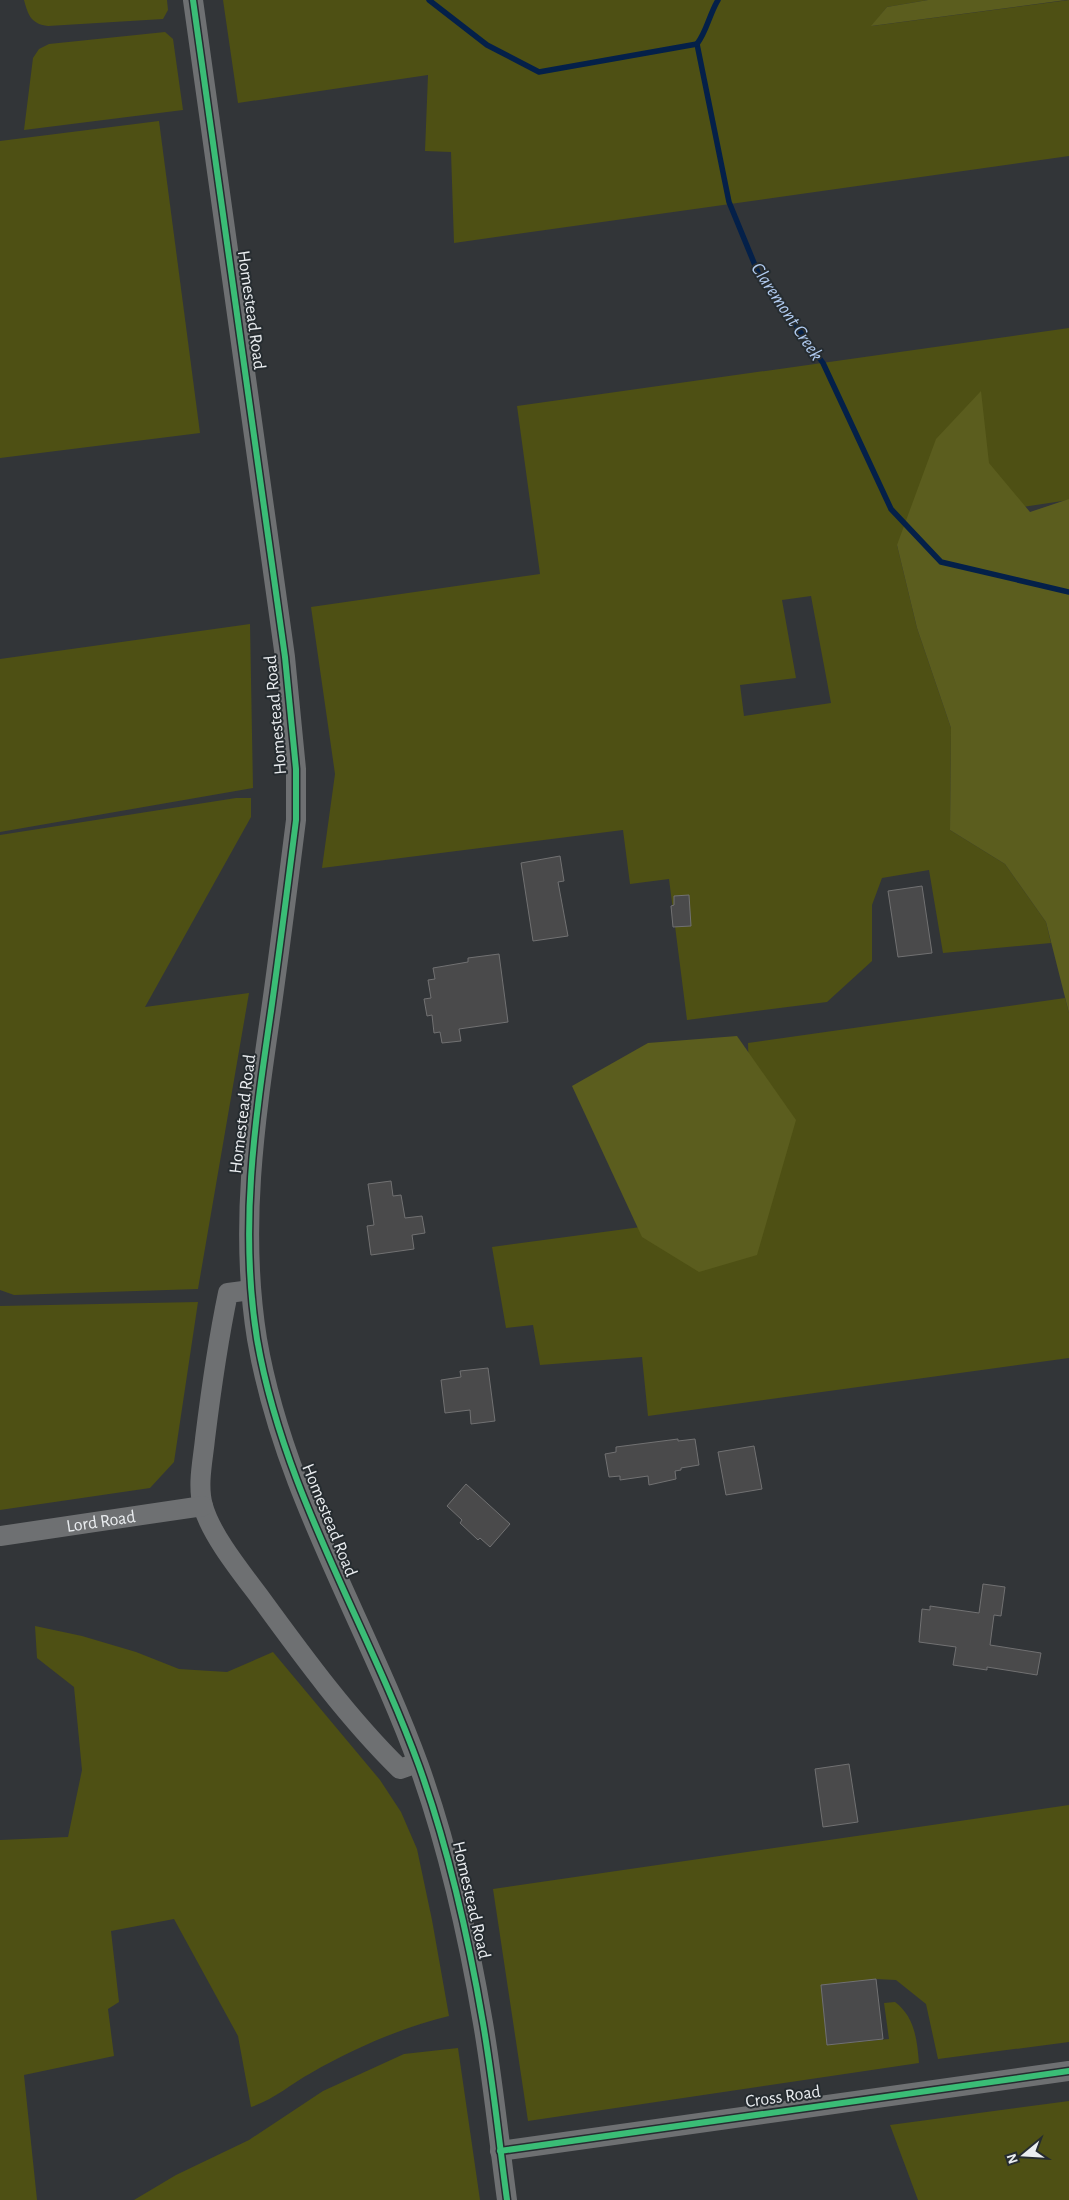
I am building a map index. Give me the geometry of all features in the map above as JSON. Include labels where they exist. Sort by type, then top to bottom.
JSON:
[{"type":"street","name":"Homestead Road","points":[[193,0],[285,657],[296,769],[296,820],[250,1171],[248,1232],[251,1290],[258,1340],[268,1390],[299,1487],[418,1763],[446,1850],[462,1915],[484,2025],[507,2200]]},
{"type":"street","points":[[251,1290],[228,1293],[217,1355],[202,1463],[201,1485],[203,1506],[210,1523],[241,1573],[330,1689],[384,1753],[400,1769],[418,1763]]},
{"type":"street","name":"Lord Road","points":[[0,1536],[203,1506]]},
{"type":"street","name":"Cross Road","points":[[500,2151],[1069,2071]]},
{"type":"shaded area","points":[[24,0],[167,0],[168,10],[163,19],[48,26],[42,25],[31,18]]},
{"type":"shaded area","points":[[223,0],[928,0],[887,7],[872,26],[1069,0],[1069,156],[454,243],[451,152],[425,151],[428,75],[238,103]]},
{"type":"shaded area","points":[[928,0],[1066,0],[871,26],[887,7]]},
{"type":"shaded area","points":[[165,32],[173,39],[183,110],[24,130],[33,58],[39,49],[49,44]]},
{"type":"shaded area","points":[[159,121],[200,433],[0,458],[0,141]]},
{"type":"shaded area","points":[[1069,328],[1069,500],[975,514],[897,545],[917,628],[951,728],[950,830],[1005,864],[1046,922],[1051,943],[943,953],[929,870],[882,878],[872,905],[872,961],[827,1002],[687,1020],[669,879],[630,884],[623,830],[322,868],[335,774],[311,607],[540,574],[517,406]],"holes":[[[811,596],[831,703],[744,716],[740,685],[796,678],[782,600]]]},
{"type":"shaded area","points":[[981,391],[989,463],[1030,512],[1069,499],[1069,1013],[1046,922],[1005,864],[950,830],[951,728],[917,628],[897,545],[936,439]]},
{"type":"shaded area","points":[[250,624],[253,788],[0,832],[0,659]]},
{"type":"shaded area","points":[[236,798],[251,798],[251,817],[145,1007],[249,993],[198,1289],[14,1295],[0,1290],[0,835]]},
{"type":"shaded area","points":[[1065,998],[1069,1013],[1069,1358],[648,1416],[642,1357],[540,1365],[533,1325],[506,1328],[492,1247],[753,1212],[748,1043]]},
{"type":"shaded area","points":[[737,1036],[796,1120],[757,1255],[699,1272],[642,1237],[572,1086],[648,1043]]},
{"type":"shaded area","points":[[198,1302],[174,1462],[150,1488],[0,1510],[0,1306]]},
{"type":"shaded area","points":[[35,1626],[82,1636],[136,1652],[179,1669],[227,1672],[273,1652],[380,1780],[401,1812],[417,1849],[449,2016],[413,2026],[361,2047],[311,2073],[267,2100],[251,2107],[238,2036],[174,1919],[111,1931],[119,2002],[108,2009],[114,2056],[24,2075],[37,2200],[0,2200],[0,1840],[68,1837],[82,1770],[74,1687],[37,1658]]},
{"type":"shaded area","points":[[1069,1805],[1069,2042],[938,2059],[926,2004],[896,1980],[876,1979],[821,1985],[827,2045],[889,2039],[884,2003],[895,2002],[902,2008],[911,2022],[916,2038],[919,2063],[528,2121],[493,1889]]},
{"type":"shaded area","points":[[458,2048],[480,2200],[134,2200],[176,2175],[249,2140],[323,2091],[404,2054]]},
{"type":"shaded area","points":[[1069,2101],[1069,2200],[918,2200],[890,2125]]},
{"type":"building","points":[[560,856],[564,881],[558,882],[568,936],[533,941],[521,863]]},
{"type":"building","points":[[922,886],[932,953],[898,957],[888,891]]},
{"type":"building","points":[[689,895],[691,926],[673,927],[671,906],[674,905],[674,896]]},
{"type":"building","points":[[499,954],[508,1022],[459,1029],[461,1041],[442,1043],[440,1032],[434,1033],[432,1015],[427,1016],[424,999],[431,998],[428,980],[435,979],[433,968],[468,962],[468,958]]},
{"type":"building","points":[[391,1181],[393,1196],[401,1195],[405,1218],[422,1216],[425,1233],[412,1235],[414,1249],[371,1255],[367,1226],[374,1225],[368,1184]]},
{"type":"building","points":[[488,1368],[495,1421],[471,1424],[470,1410],[445,1413],[441,1380],[461,1377],[460,1371]]},
{"type":"building","points":[[678,1439],[678,1441],[695,1439],[699,1465],[675,1471],[676,1479],[649,1485],[648,1476],[620,1480],[620,1476],[609,1477],[605,1454],[616,1452],[616,1447]]},
{"type":"building","points":[[754,1446],[762,1489],[726,1495],[718,1452]]},
{"type":"building","points":[[466,1484],[510,1524],[490,1547],[480,1538],[478,1540],[460,1523],[462,1520],[447,1506]]},
{"type":"building","points":[[983,1584],[1005,1587],[1001,1616],[994,1615],[990,1645],[1041,1653],[1037,1675],[987,1667],[987,1670],[953,1665],[956,1647],[919,1642],[922,1609],[930,1610],[930,1606],[979,1613]]},
{"type":"building","points":[[849,1764],[858,1822],[823,1827],[815,1769]]},
{"type":"building","points":[[876,1979],[883,2039],[827,2045],[821,1985]]},
{"type":"waterway","name":"Claremont Creek","points":[[429,0],[487,45],[539,72],[697,44],[729,202],[759,275],[823,363],[891,509],[941,562],[1069,592]]},
{"type":"waterway","points":[[697,44],[718,0]]},
{"type":"cycle path","points":[[193,0],[285,657],[296,769],[296,820],[251,1174],[249,1256],[257,1339],[269,1395],[286,1450],[328,1556],[398,1713],[419,1766],[440,1829],[457,1893],[483,2023],[507,2200]]},
{"type":"cycle path","points":[[500,2151],[1069,2071]]}]
